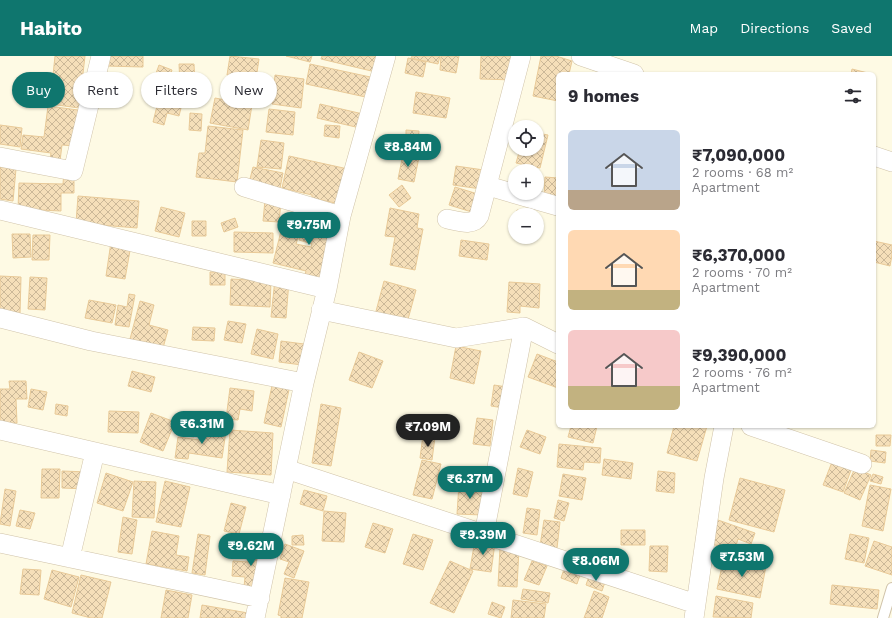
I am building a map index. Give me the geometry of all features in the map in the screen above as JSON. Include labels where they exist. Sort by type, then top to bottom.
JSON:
[{"type":"street","points":[[0,156],[73,171],[101,56]]},
{"type":"street","points":[[256,618],[304,383],[327,288],[342,216],[386,56]]},
{"type":"street","points":[[447,219],[472,222],[477,220],[479,216],[521,56]]},
{"type":"street","points":[[582,56],[628,72]]},
{"type":"street","points":[[876,157],[892,162]]},
{"type":"street","points":[[488,186],[556,206]]},
{"type":"street","points":[[244,188],[342,216]]},
{"type":"street","points":[[0,210],[327,288]]},
{"type":"street","points":[[321,310],[456,338],[524,327],[556,343]]},
{"type":"street","points":[[0,318],[90,341],[304,383]]},
{"type":"street","points":[[484,534],[524,327]]},
{"type":"street","points":[[286,469],[484,534],[695,611],[714,478],[724,428]]},
{"type":"street","points":[[757,428],[862,464]]},
{"type":"street","points":[[0,430],[281,495]]},
{"type":"street","points":[[70,558],[95,452]]},
{"type":"street","points":[[0,542],[260,598]]},
{"type":"lane","points":[[883,618],[892,588]]},
{"type":"building","points":[[55,56],[85,56],[83,72],[73,72],[73,107],[65,106],[65,72],[53,72]]},
{"type":"building","points":[[106,56],[143,56],[143,67],[106,66]]},
{"type":"building","points":[[230,56],[259,59],[257,72],[227,72]]},
{"type":"building","points":[[286,56],[312,56],[310,62]]},
{"type":"building","points":[[322,56],[388,56],[384,74],[321,59]]},
{"type":"building","points":[[412,56],[440,56],[438,64],[411,58]]},
{"type":"building","points":[[441,56],[459,56],[456,73],[440,70]]},
{"type":"building","points":[[481,56],[516,56],[515,80],[480,79]]},
{"type":"building","points":[[541,56],[556,56],[572,61],[569,72],[556,72],[556,101],[533,96]]},
{"type":"building","points":[[408,58],[426,62],[423,77],[405,73]]},
{"type":"building","points":[[179,64],[194,64],[194,72],[179,72]]},
{"type":"building","points":[[310,64],[375,78],[370,98],[306,84]]},
{"type":"building","points":[[159,65],[172,70],[171,72],[156,72]]},
{"type":"building","points":[[852,69],[864,72],[851,72]]},
{"type":"building","points":[[277,75],[304,79],[301,108],[277,105]]},
{"type":"building","points":[[416,92],[450,98],[446,118],[413,113]]},
{"type":"building","points":[[215,98],[220,99],[220,108],[252,108],[248,130],[210,123]]},
{"type":"building","points":[[320,104],[363,114],[360,128],[317,118]]},
{"type":"building","points":[[48,108],[78,110],[74,146],[62,145],[60,161],[50,160],[51,153],[21,149],[23,135],[44,137]]},
{"type":"building","points":[[156,108],[181,108],[179,116],[167,113],[164,125],[153,122]]},
{"type":"building","points":[[269,109],[295,112],[293,135],[266,132]]},
{"type":"building","points":[[190,113],[202,114],[201,131],[189,130]]},
{"type":"building","points":[[0,125],[22,128],[20,147],[0,144]]},
{"type":"building","points":[[325,125],[340,126],[339,138],[324,136]]},
{"type":"building","points":[[208,126],[243,130],[237,182],[196,177],[199,153],[205,153]]},
{"type":"building","points":[[406,130],[419,131],[418,147],[406,147]]},
{"type":"building","points":[[544,134],[548,135],[544,152]]},
{"type":"building","points":[[261,140],[284,143],[281,169],[257,167]]},
{"type":"building","points":[[403,154],[419,157],[414,182],[398,179]]},
{"type":"building","points":[[289,156],[348,169],[340,204],[312,198],[312,195],[282,188]]},
{"type":"building","points":[[518,156],[543,156],[541,164],[516,163]]},
{"type":"building","points":[[456,166],[491,171],[488,190],[453,185]]},
{"type":"building","points":[[0,167],[16,169],[13,201],[0,199]]},
{"type":"building","points":[[253,167],[283,173],[279,193],[248,187]]},
{"type":"building","points":[[64,171],[74,171],[74,193],[61,193],[61,211],[18,209],[19,183],[63,184]]},
{"type":"building","points":[[545,177],[556,178],[556,202],[544,201]]},
{"type":"building","points":[[402,185],[411,198],[399,207],[389,195]]},
{"type":"building","points":[[455,187],[481,195],[475,213],[449,205]]},
{"type":"building","points":[[78,196],[139,201],[137,228],[76,223]]},
{"type":"building","points":[[265,200],[281,202],[279,222],[263,221]]},
{"type":"building","points":[[161,207],[185,213],[179,237],[155,231]]},
{"type":"building","points":[[390,208],[419,214],[417,228],[423,229],[415,270],[390,265],[395,237],[385,236]]},
{"type":"building","points":[[306,212],[339,220],[324,280],[305,275],[306,271],[273,263],[281,231],[299,235],[296,244],[311,247],[312,244],[299,240]]},
{"type":"building","points":[[235,218],[238,227],[224,232],[221,223]]},
{"type":"building","points":[[192,221],[206,221],[206,236],[192,236]]},
{"type":"building","points":[[234,232],[273,233],[273,253],[234,252]]},
{"type":"building","points":[[12,234],[30,234],[31,257],[13,258]]},
{"type":"building","points":[[33,235],[50,235],[49,260],[32,260]]},
{"type":"building","points":[[461,240],[489,244],[487,260],[459,256]]},
{"type":"building","points":[[876,241],[892,245],[890,266],[876,262]]},
{"type":"building","points":[[111,242],[131,245],[125,279],[106,276]]},
{"type":"building","points":[[210,272],[225,272],[225,285],[210,285]]},
{"type":"building","points":[[0,276],[21,277],[20,314],[0,314]]},
{"type":"building","points":[[30,277],[47,278],[45,310],[28,309]]},
{"type":"building","points":[[231,279],[271,281],[270,307],[230,305]]},
{"type":"building","points":[[275,279],[289,281],[286,318],[271,317]]},
{"type":"building","points":[[384,281],[416,290],[407,323],[375,315]]},
{"type":"building","points":[[509,282],[540,284],[539,308],[520,306],[520,313],[507,312]]},
{"type":"building","points":[[129,294],[135,295],[129,327],[115,325],[118,305],[127,307]]},
{"type":"building","points":[[89,300],[116,305],[112,323],[85,318]]},
{"type":"building","points":[[140,301],[154,305],[149,325],[168,330],[163,348],[130,339]]},
{"type":"building","points":[[228,321],[246,324],[242,343],[224,340]]},
{"type":"building","points":[[193,327],[215,328],[214,341],[192,340]]},
{"type":"building","points":[[257,329],[278,334],[273,359],[251,354]]},
{"type":"building","points":[[281,341],[304,344],[302,365],[279,362]]},
{"type":"building","points":[[456,346],[481,351],[474,384],[450,378]]},
{"type":"building","points":[[359,352],[383,361],[372,388],[349,380]]},
{"type":"building","points":[[537,354],[556,361],[556,387],[528,377]]},
{"type":"building","points":[[132,371],[155,377],[151,392],[128,386]]},
{"type":"building","points":[[9,381],[26,381],[27,399],[16,399],[17,423],[0,424],[0,389],[10,389]]},
{"type":"building","points":[[273,381],[290,385],[281,427],[264,423]]},
{"type":"building","points":[[494,385],[507,387],[504,408],[491,406]]},
{"type":"building","points":[[230,388],[254,391],[252,411],[240,409],[238,420],[226,419]]},
{"type":"building","points":[[31,389],[47,392],[43,410],[28,407]]},
{"type":"building","points":[[56,404],[68,406],[67,416],[55,414]]},
{"type":"building","points":[[321,404],[341,408],[331,466],[312,463]]},
{"type":"building","points":[[109,411],[139,412],[138,433],[108,432]]},
{"type":"building","points":[[151,413],[175,422],[163,451],[140,442]]},
{"type":"building","points":[[477,418],[493,420],[490,446],[473,444]]},
{"type":"building","points":[[181,425],[195,426],[194,437],[180,435]]},
{"type":"building","points":[[201,428],[226,431],[222,458],[189,453],[188,459],[175,458],[178,437],[199,440]]},
{"type":"building","points":[[570,428],[597,428],[593,443],[568,437]]},
{"type":"building","points":[[673,428],[706,428],[697,461],[667,453]]},
{"type":"building","points":[[230,430],[273,433],[271,475],[227,472]]},
{"type":"building","points":[[527,430],[546,437],[540,454],[520,447]]},
{"type":"building","points":[[423,435],[435,437],[432,460],[420,458]]},
{"type":"building","points":[[876,435],[891,435],[890,446],[876,446]]},
{"type":"building","points":[[559,444],[601,448],[600,463],[584,462],[583,470],[557,467]]},
{"type":"building","points":[[871,450],[886,452],[885,463],[870,461]]},
{"type":"building","points":[[604,459],[633,463],[631,479],[602,475]]},
{"type":"building","points":[[422,460],[441,464],[432,499],[413,495]]},
{"type":"building","points":[[832,462],[851,470],[843,492],[823,485]]},
{"type":"building","points":[[518,468],[533,472],[527,497],[513,494]]},
{"type":"building","points":[[855,468],[871,475],[860,500],[844,493]]},
{"type":"building","points":[[42,469],[60,469],[59,498],[41,498]]},
{"type":"building","points":[[62,471],[89,472],[88,489],[62,488]]},
{"type":"building","points":[[658,471],[675,473],[674,493],[656,491]]},
{"type":"building","points":[[106,473],[133,482],[123,511],[97,503]]},
{"type":"building","points":[[563,474],[586,478],[582,500],[559,496]]},
{"type":"building","points":[[873,474],[883,477],[881,484],[870,481]]},
{"type":"building","points":[[740,478],[785,490],[774,532],[729,520]]},
{"type":"building","points":[[134,481],[156,482],[154,518],[132,517]]},
{"type":"building","points":[[165,481],[190,487],[181,527],[156,522]]},
{"type":"building","points":[[459,484],[483,486],[482,515],[457,514]]},
{"type":"building","points":[[870,485],[891,489],[883,531],[862,526]]},
{"type":"building","points":[[5,489],[16,491],[10,526],[0,524]]},
{"type":"building","points":[[304,490],[327,496],[323,511],[300,504]]},
{"type":"building","points":[[558,500],[569,503],[564,521],[554,518]]},
{"type":"building","points":[[231,503],[246,507],[239,534],[224,531]]},
{"type":"building","points":[[527,508],[540,510],[537,535],[523,533]]},
{"type":"building","points":[[20,510],[35,513],[30,529],[16,526]]},
{"type":"building","points":[[324,511],[346,513],[344,542],[322,541]]},
{"type":"building","points":[[123,517],[137,520],[132,554],[118,552]]},
{"type":"building","points":[[544,520],[560,522],[557,548],[540,546]]},
{"type":"building","points":[[718,520],[755,533],[751,544],[738,539],[734,552],[710,543]]},
{"type":"building","points":[[373,523],[393,529],[385,553],[365,547]]},
{"type":"building","points":[[621,530],[645,530],[645,545],[621,545]]},
{"type":"building","points":[[152,531],[179,536],[176,555],[189,557],[187,571],[146,564]]},
{"type":"building","points":[[198,534],[210,536],[205,575],[192,573]]},
{"type":"building","points":[[413,534],[433,540],[423,570],[403,564]]},
{"type":"building","points":[[850,534],[869,538],[864,563],[845,559]]},
{"type":"building","points":[[303,535],[304,545],[292,545],[292,536]]},
{"type":"building","points":[[475,540],[495,543],[491,572],[470,569]]},
{"type":"building","points":[[874,541],[892,547],[892,575],[865,566]]},
{"type":"building","points":[[250,544],[265,546],[260,589],[244,587],[245,577],[232,576],[233,561],[248,562]]},
{"type":"building","points":[[285,544],[304,551],[294,578],[284,574],[289,562],[280,559]]},
{"type":"building","points":[[650,546],[668,546],[667,572],[649,571]]},
{"type":"building","points":[[500,548],[519,549],[517,587],[498,586]]},
{"type":"building","points":[[724,557],[766,566],[760,598],[717,589]]},
{"type":"building","points":[[450,561],[473,571],[454,613],[430,603]]},
{"type":"building","points":[[532,561],[547,566],[539,585],[524,580]]},
{"type":"building","points":[[565,566],[581,572],[577,584],[561,578]]},
{"type":"building","points":[[23,569],[41,570],[39,595],[20,594]]},
{"type":"building","points":[[52,570],[79,577],[71,607],[44,599]]},
{"type":"building","points":[[590,573],[606,579],[602,591],[586,585]]},
{"type":"building","points":[[81,575],[111,582],[102,618],[91,618],[72,613]]},
{"type":"building","points":[[285,578],[309,582],[302,618],[281,618],[281,616],[278,615]]},
{"type":"building","points":[[832,585],[879,590],[877,609],[830,604]]},
{"type":"building","points":[[523,589],[550,593],[548,603],[521,599]]},
{"type":"building","points":[[166,590],[192,595],[188,618],[161,618]]},
{"type":"building","points":[[594,591],[609,597],[602,618],[584,618]]},
{"type":"building","points":[[716,596],[753,603],[751,618],[713,617]]},
{"type":"building","points":[[513,600],[546,604],[544,618],[511,618]]},
{"type":"building","points":[[492,602],[505,607],[501,618],[488,614]]},
{"type":"building","points":[[202,605],[254,614],[253,618],[200,618]]}]
